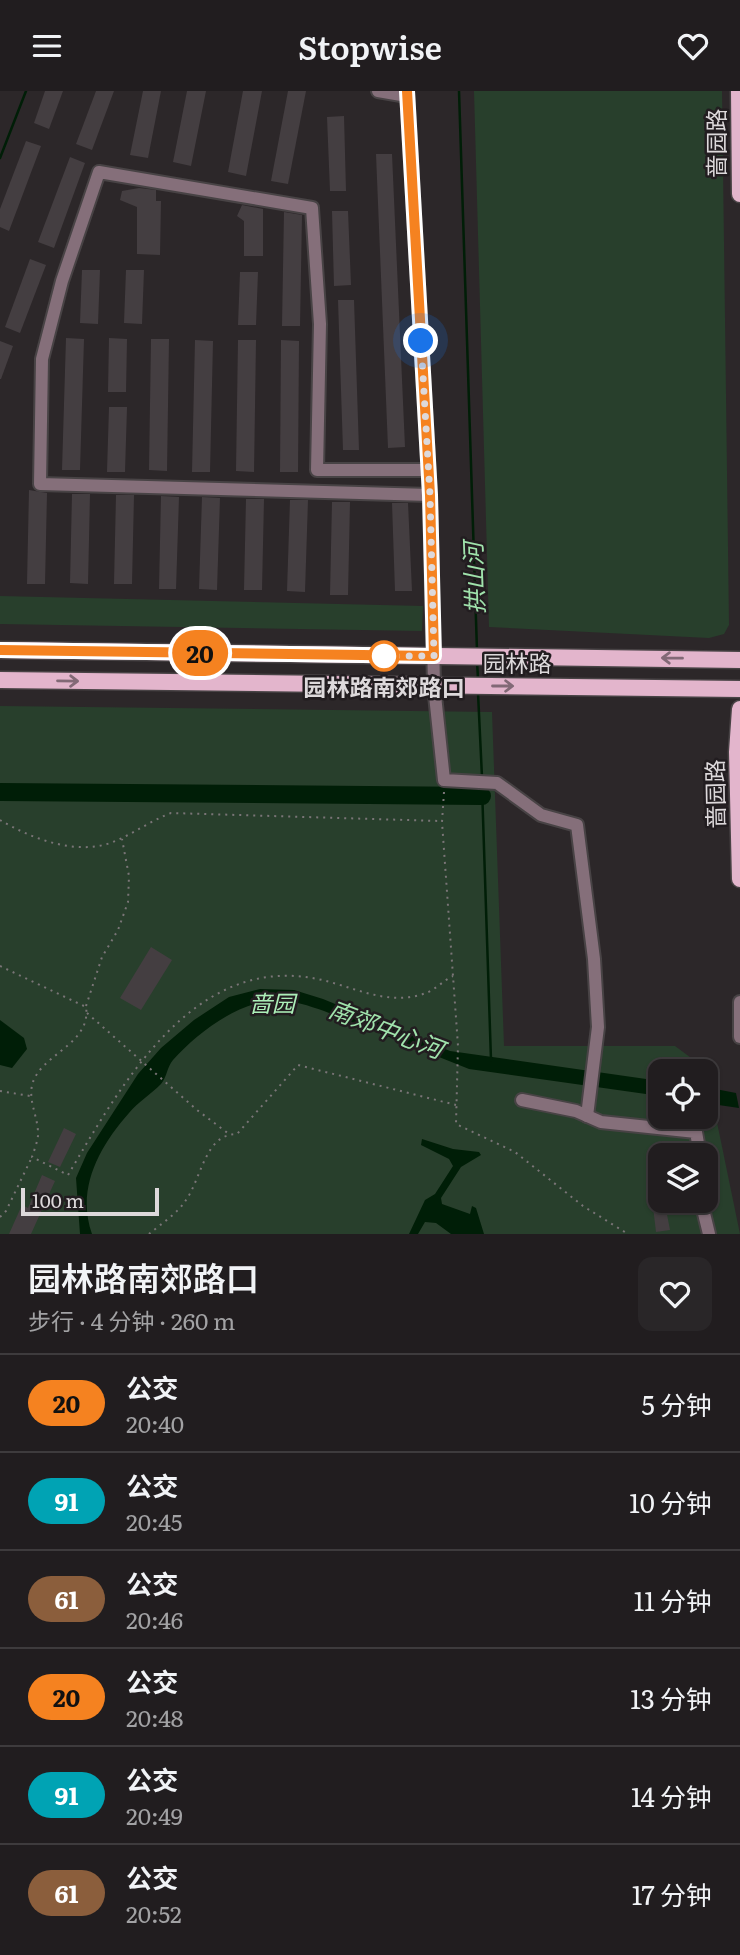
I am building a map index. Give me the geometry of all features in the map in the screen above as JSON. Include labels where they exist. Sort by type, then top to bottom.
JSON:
[{"type":"main road","name":"啬园路","points":[[739,91],[740,194]]},
{"type":"main road","name":"园林路","points":[[0,650],[740,660]]},
{"type":"main road","name":"园林路","points":[[0,680],[740,689]]},
{"type":"main road","name":"啬园路","points":[[740,709],[737,752],[740,879]]},
{"type":"street","points":[[378,91],[407,94],[430,495],[434,686],[444,780],[474,784],[497,783],[541,815],[577,825],[594,959],[598,1027],[587,1116]]},
{"type":"street","points":[[427,470],[317,470],[320,324],[312,208],[99,172],[62,281],[42,359],[40,484],[430,495]]},
{"type":"street","points":[[740,1002],[740,1038]]},
{"type":"street","points":[[522,1100],[601,1122],[696,1132],[698,1143]]},
{"type":"street","points":[[704,1213],[709,1234]]},
{"type":"path","points":[[444,780],[442,821],[458,1046],[456,1124],[515,1152],[583,1206],[628,1234]]},
{"type":"path","points":[[0,820],[37,839],[60,845],[93,846],[122,838],[144,823],[171,813],[198,811],[442,821]]},
{"type":"path","points":[[0,1217],[6,1211],[32,1157],[38,1136],[30,1087],[38,1071],[68,1047],[86,1012],[102,957],[118,930],[128,901],[128,876],[122,838]]},
{"type":"path","points":[[0,966],[86,1007]]},
{"type":"path","points":[[32,1157],[68,1175],[144,1061],[197,1006],[219,990],[245,980],[277,976],[312,978],[378,997],[426,993],[453,976]]},
{"type":"path","points":[[86,1012],[229,1134]]},
{"type":"path","points":[[149,1234],[184,1203],[202,1174],[209,1147],[229,1134],[237,1134],[298,1065],[457,1105]]},
{"type":"path","points":[[0,1091],[31,1096]]},
{"type":"green space","points":[[474,91],[722,91],[729,625],[724,634],[709,638],[489,627]]},
{"type":"green space","points":[[0,596],[423,606],[422,631],[0,624]]},
{"type":"green space","name":"啬园","points":[[0,706],[492,712],[504,1046],[675,1046],[693,1059],[648,1059],[648,1129],[718,1127],[740,1234],[0,1234]]},
{"type":"water","points":[[260,989],[294,990],[323,999],[450,1051],[648,1079],[648,1094],[469,1069],[313,1007],[283,1000],[263,1002],[234,1012],[194,1039],[173,1060],[161,1084],[118,1126],[100,1154],[89,1185],[87,1201],[92,1234],[80,1234],[76,1178],[87,1153],[138,1074],[161,1048],[194,1020],[229,997]]},
{"type":"water","points":[[0,1020],[24,1038],[27,1049],[12,1068],[0,1065]]},
{"type":"water","points":[[718,1090],[736,1093],[739,1108],[718,1105]]},
{"type":"water","points":[[422,1139],[453,1149],[479,1152],[481,1155],[461,1167],[441,1198],[442,1204],[470,1214],[472,1206],[476,1208],[484,1234],[451,1234],[436,1223],[425,1222],[418,1234],[409,1234],[425,1200],[435,1194],[453,1166],[449,1159],[421,1145]]},
{"type":"building","points":[[45,91],[63,91],[49,129],[34,123]]},
{"type":"building","points":[[96,91],[114,91],[92,150],[76,144]]},
{"type":"building","points":[[143,91],[161,91],[148,158],[130,155]]},
{"type":"building","points":[[187,91],[206,91],[191,166],[173,162]]},
{"type":"building","points":[[243,91],[262,91],[246,176],[228,172]]},
{"type":"building","points":[[288,91],[306,91],[288,184],[271,181]]},
{"type":"building","points":[[344,116],[346,191],[330,191],[327,117]]},
{"type":"building","points":[[26,141],[41,146],[9,231],[0,227],[0,209]]},
{"type":"building","points":[[376,154],[392,154],[405,447],[388,448]]},
{"type":"building","points":[[70,157],[85,163],[54,248],[38,242]]},
{"type":"building","points":[[139,188],[156,190],[156,201],[161,201],[160,255],[137,254],[137,207],[120,200],[122,191]]},
{"type":"building","points":[[242,205],[263,209],[263,256],[244,256],[244,221],[237,216]]},
{"type":"building","points":[[332,211],[348,211],[351,285],[334,286]]},
{"type":"building","points":[[284,212],[302,215],[300,326],[282,326]]},
{"type":"building","points":[[30,259],[46,265],[20,333],[5,327]]},
{"type":"building","points":[[82,270],[100,270],[98,324],[80,323]]},
{"type":"building","points":[[126,270],[144,270],[142,324],[124,323]]},
{"type":"building","points":[[240,272],[258,272],[256,325],[238,325]]},
{"type":"building","points":[[338,300],[354,300],[359,450],[343,450]]},
{"type":"building","points":[[66,338],[84,339],[80,470],[62,470]]},
{"type":"building","points":[[109,338],[127,339],[126,392],[108,392]]},
{"type":"building","points":[[151,339],[169,339],[167,471],[149,470]]},
{"type":"building","points":[[195,340],[213,341],[210,472],[192,472]]},
{"type":"building","points":[[238,340],[256,340],[254,472],[236,471]]},
{"type":"building","points":[[281,340],[299,341],[298,472],[280,472]]},
{"type":"building","points":[[0,341],[13,346],[1,379],[0,379]]},
{"type":"building","points":[[109,407],[127,407],[125,472],[107,472]]},
{"type":"building","points":[[29,490],[47,493],[45,584],[27,584]]},
{"type":"building","points":[[72,494],[90,494],[88,584],[70,583]]},
{"type":"building","points":[[116,495],[134,495],[132,584],[114,584]]},
{"type":"building","points":[[161,496],[179,497],[176,589],[159,589]]},
{"type":"building","points":[[202,497],[220,498],[217,590],[199,589]]},
{"type":"building","points":[[246,499],[264,499],[262,590],[244,590]]},
{"type":"building","points":[[290,500],[308,500],[305,592],[287,591]]},
{"type":"building","points":[[332,502],[350,502],[348,595],[330,595]]},
{"type":"building","points":[[392,503],[408,503],[412,591],[395,591]]},
{"type":"building","points":[[151,947],[172,960],[141,1010],[120,998]]},
{"type":"building","points":[[64,1128],[76,1134],[60,1167],[48,1162]]},
{"type":"building","points":[[42,1175],[55,1181],[31,1234],[9,1234],[22,1205],[28,1208]]},
{"type":"building","points":[[654,1213],[667,1213],[670,1230],[656,1232]]},
{"type":"waterway","name":"南郊中心河","points":[[0,158],[26,91]]},
{"type":"waterway","name":"拱山河","points":[[459,91],[477,651]]},
{"type":"waterway","name":"拱山河","points":[[477,661],[478,679]]},
{"type":"waterway","name":"拱山河","points":[[478,693],[482,777]]},
{"type":"waterway","name":"拱山河","points":[[482,787],[491,1060]]},
{"type":"waterway","points":[[0,792],[482,796]]},
{"type":"bus line","name":"20","points":[[0,650],[434,656],[430,495],[407,91]]},
{"type":"place","name":"园林路南郊路口","points":[[384,656]]},
{"type":"route","points":[[384,656],[434,656],[430,495],[421,341]]}]
